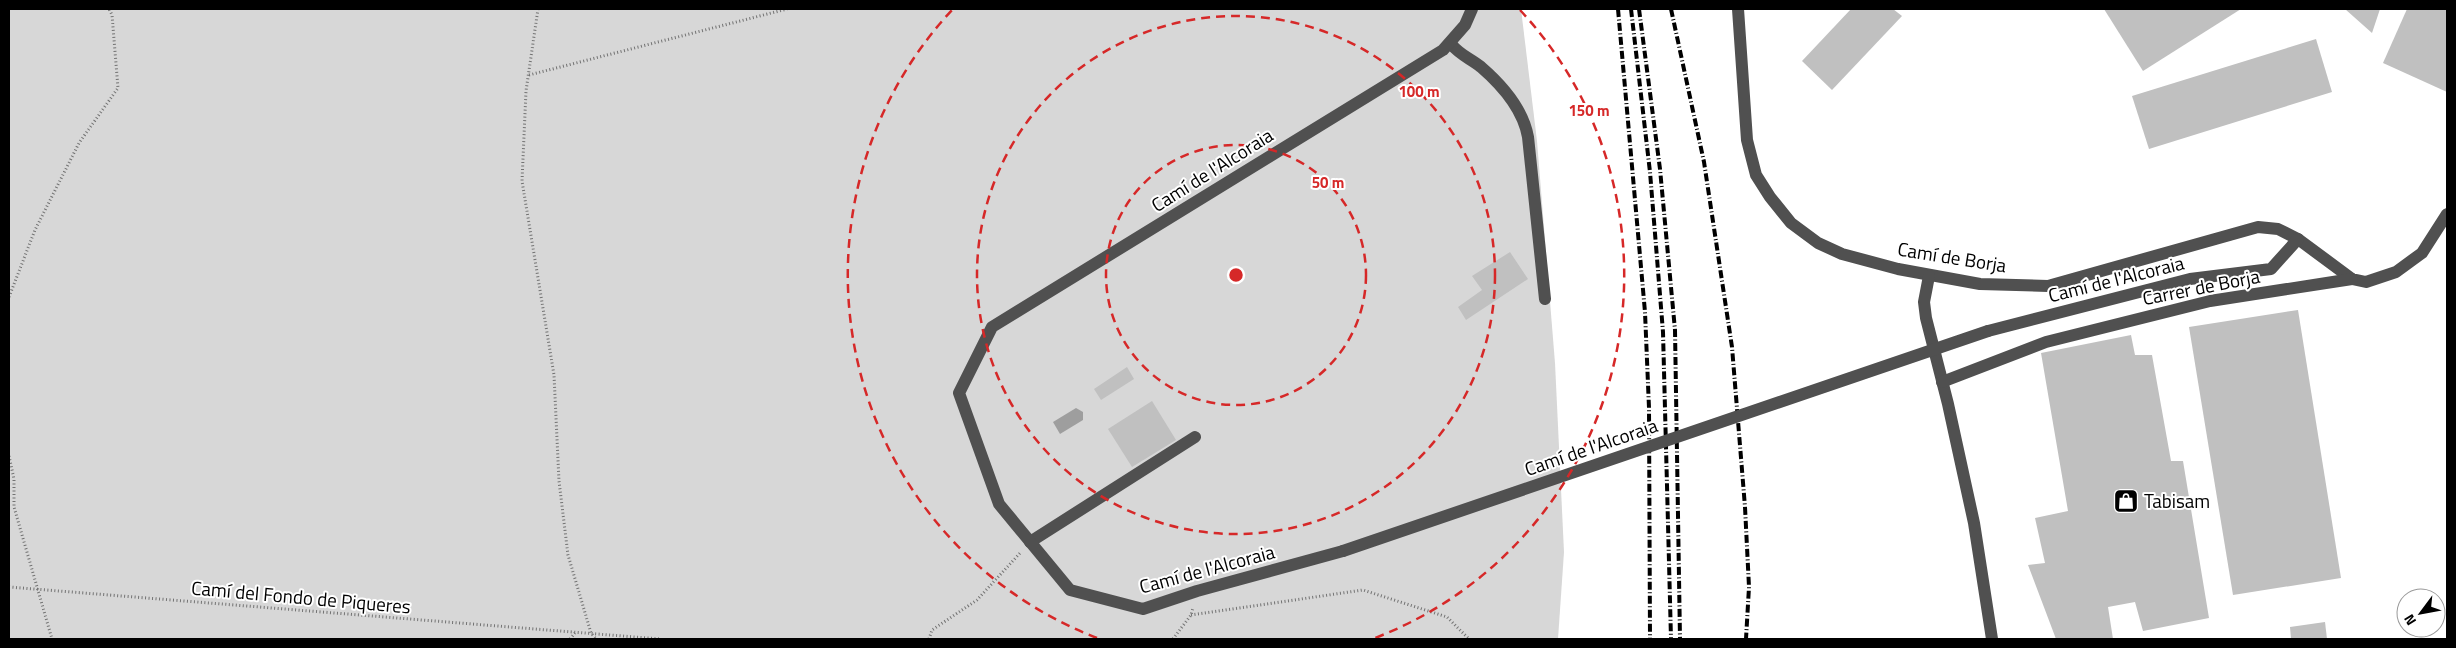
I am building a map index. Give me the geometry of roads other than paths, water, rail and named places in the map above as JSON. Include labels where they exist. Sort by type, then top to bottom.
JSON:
[{"type":"street","name":"Camí de l'Alcoraia","points":[[1472,9],[1465,25],[1451,44],[992,327],[959,393],[1000,504],[1070,590],[1143,609],[1197,591],[1343,551],[1988,331],[2190,279],[2271,269],[2298,239]]},
{"type":"street","name":"Camí de Borja","points":[[1738,9],[1747,140],[1756,175],[1770,197],[1791,223],[1818,243],[1842,254],[1929,276],[1980,284],[2048,286],[2258,227],[2278,229],[2298,239],[2352,279]]},
{"type":"street","points":[[1451,44],[1459,54],[1484,70],[1509,96],[1524,117],[1528,137],[1545,299]]},
{"type":"street","name":"Carrer de Borja","points":[[1942,382],[2046,342],[2210,301],[2352,279],[2366,282],[2396,272],[2422,253],[2447,214]]},
{"type":"street","points":[[1929,276],[1924,302],[1974,523],[1992,639]]},
{"type":"street","points":[[1030,542],[1196,437]]},
{"type":"railway","points":[[1618,9],[1645,312],[1649,408],[1650,639]]},
{"type":"railway","points":[[1631,9],[1650,172],[1663,332],[1671,639]]},
{"type":"railway","points":[[1639,9],[1660,169],[1675,330],[1680,639]]},
{"type":"railway","points":[[1671,9],[1704,162],[1732,347],[1745,507],[1749,587],[1746,639]]},
{"type":"place","name":"Tabisam","points":[[2126,501]]}]
